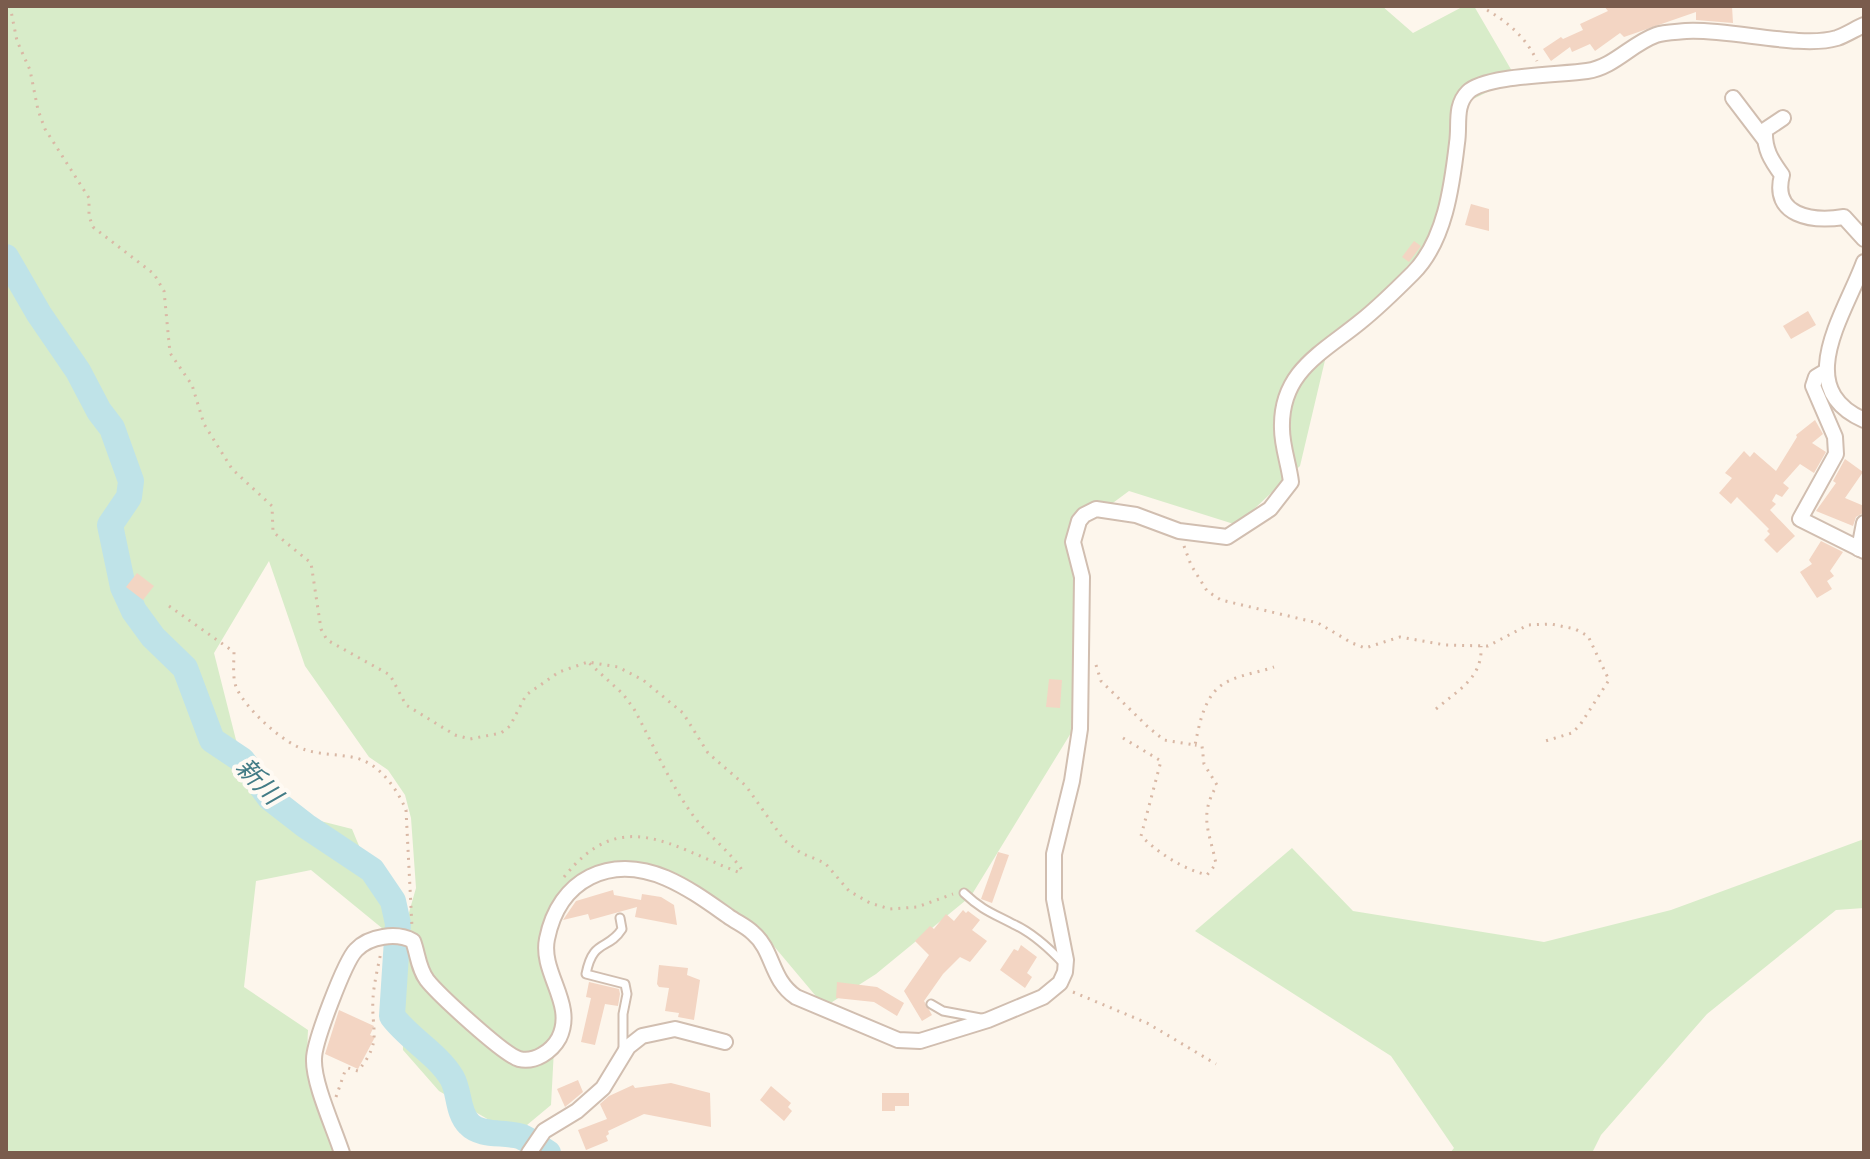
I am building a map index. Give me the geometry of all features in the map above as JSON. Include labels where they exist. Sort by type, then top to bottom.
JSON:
[{"type":"street","points":[[342,1153],[315,1076],[313,1057],[354,951],[367,940],[406,937],[413,941],[417,960],[427,980],[497,1045],[519,1059],[538,1057],[557,1041],[564,1025],[564,1013],[546,955],[551,919],[572,887],[587,876],[610,870],[641,871],[663,877],[696,893],[755,934],[764,945],[783,988],[796,997],[898,1040],[920,1041],[988,1020],[1043,997],[1060,983],[1066,966],[1054,899],[1054,854],[1072,781],[1080,729],[1082,577],[1073,542],[1084,515],[1096,509],[1136,515],[1179,531],[1227,537],[1280,499],[1291,482],[1282,429],[1287,394],[1315,354],[1378,307],[1422,264],[1440,230],[1458,140],[1458,111],[1467,92],[1477,86],[1588,71],[1609,65],[1656,35],[1686,31],[1731,32],[1797,40],[1835,39],[1864,25]]},
{"type":"street","points":[[1733,98],[1765,140]]},
{"type":"street","points":[[1783,118],[1765,130],[1766,150],[1782,175],[1779,188],[1782,200],[1791,210],[1827,220],[1844,217],[1864,239]]},
{"type":"street","points":[[1864,262],[1827,352],[1826,371],[1827,386],[1840,407],[1864,420]]},
{"type":"street","points":[[1826,371],[1816,377],[1813,386],[1835,437],[1836,454],[1800,519],[1861,550],[1864,523]]},
{"type":"street","points":[[529,1153],[540,1135],[603,1088],[636,1039],[657,1031],[675,1029],[725,1042]]},
{"type":"lane","points":[[964,893],[998,919],[1011,922],[1040,941],[1066,966]]},
{"type":"lane","points":[[620,918],[622,929],[619,934],[592,952],[586,974],[619,981],[627,989],[623,1014],[624,1054]]},
{"type":"lane","points":[[931,1004],[943,1011],[988,1020]]},
{"type":"path","points":[[10,6],[17,41],[30,70],[45,129],[89,198],[89,216],[93,227],[154,274],[164,291],[170,353],[192,385],[204,424],[217,448],[232,469],[272,506],[273,532],[311,563],[321,629],[327,640],[390,675],[406,705],[455,735],[470,739],[505,731],[526,695],[559,672],[588,662],[618,667],[667,698],[683,713],[708,753],[746,786],[784,840],[801,853],[825,863],[849,891],[879,907],[902,910],[964,893]]},
{"type":"path","points":[[1480,6],[1519,33],[1533,51],[1542,75]]},
{"type":"path","points":[[1179,531],[1191,565],[1207,591],[1221,600],[1318,623],[1365,648],[1400,637],[1445,645],[1488,646],[1528,625],[1551,624],[1575,629],[1588,636],[1609,680],[1572,733],[1542,742]]},
{"type":"path","points":[[169,606],[234,652],[236,688],[253,711],[288,742],[308,751],[358,758],[378,770],[398,794],[406,810],[413,941]]},
{"type":"path","points":[[1436,709],[1475,674],[1482,663],[1481,646]]},
{"type":"path","points":[[562,879],[586,851],[613,839],[632,836],[662,841],[738,872],[742,870],[735,859],[713,841],[688,808],[623,694],[588,662]]},
{"type":"path","points":[[1095,664],[1101,681],[1164,740],[1202,746],[1204,764],[1217,785],[1206,811],[1205,825],[1216,864],[1207,875],[1190,871],[1157,851],[1141,836],[1161,761],[1123,738]]},
{"type":"path","points":[[1195,745],[1199,721],[1211,697],[1228,680],[1274,667]]},
{"type":"path","points":[[327,1107],[340,1089],[345,1071],[348,1068],[358,1071],[371,1056],[376,1040],[373,995],[381,950],[387,938]]},
{"type":"path","points":[[1060,983],[1078,995],[1147,1023],[1216,1064]]},
{"type":"green space","points":[[6,6],[1382,6],[1413,33],[1464,6],[1474,6],[1516,78],[1461,105],[1440,230],[1326,356],[1300,466],[1237,525],[1129,491],[1083,525],[1076,576],[1074,728],[971,896],[876,974],[829,1004],[820,1001],[757,926],[709,893],[663,870],[612,864],[587,870],[565,885],[543,928],[541,956],[546,981],[556,1002],[558,1025],[551,1105],[515,1135],[439,1091],[403,1050],[402,971],[406,923],[416,888],[411,818],[405,795],[388,770],[369,757],[305,666],[269,561],[214,653],[236,740],[285,812],[352,829],[387,913],[388,933],[311,870],[256,881],[244,987],[308,1030],[311,1078],[334,1153],[6,1153]]},
{"type":"green space","points":[[1864,839],[1864,908],[1836,910],[1707,1014],[1601,1135],[1592,1153],[1450,1153],[1454,1148],[1391,1056],[1195,931],[1292,848],[1353,911],[1544,942],[1671,910]]},
{"type":"building","points":[[1604,6],[1732,6],[1733,23],[1696,20],[1696,12],[1624,37],[1620,33],[1595,51],[1590,44],[1572,52],[1570,47],[1551,61],[1543,49],[1561,37],[1563,39],[1583,30],[1580,24],[1608,11]]},
{"type":"building","points":[[1471,204],[1489,209],[1489,231],[1465,225]]},
{"type":"building","points":[[1414,241],[1421,246],[1409,262],[1402,257]]},
{"type":"building","points":[[1808,311],[1816,325],[1791,339],[1783,326]]},
{"type":"building","points":[[1815,420],[1823,434],[1812,443],[1826,452],[1814,473],[1800,464],[1783,483],[1789,488],[1782,497],[1776,494],[1772,501],[1776,504],[1770,510],[1795,536],[1777,553],[1764,540],[1770,534],[1769,529],[1737,497],[1731,504],[1719,493],[1732,478],[1725,473],[1744,451],[1750,457],[1754,452],[1776,471],[1796,435]]},
{"type":"building","points":[[1845,459],[1863,472],[1845,498],[1864,506],[1863,513],[1856,517],[1853,526],[1816,511],[1836,483],[1833,481]]},
{"type":"building","points":[[1821,541],[1843,552],[1830,571],[1834,576],[1827,581],[1832,589],[1817,598],[1800,572],[1812,564],[1809,560]]},
{"type":"building","points":[[137,573],[154,586],[143,600],[126,587]]},
{"type":"building","points":[[1049,679],[1062,680],[1060,708],[1046,707]]},
{"type":"building","points":[[998,852],[1009,855],[992,903],[981,899]]},
{"type":"building","points":[[613,890],[614,895],[641,900],[642,894],[661,897],[674,905],[677,925],[635,917],[637,907],[590,920],[588,914],[563,920],[576,901]]},
{"type":"building","points":[[963,910],[980,920],[972,930],[987,941],[970,962],[960,957],[943,974],[924,1001],[932,1015],[922,1021],[904,991],[929,955],[915,941],[930,926],[934,929],[946,914],[954,921]]},
{"type":"building","points":[[1021,945],[1037,957],[1027,973],[1032,977],[1025,988],[1000,970],[1014,949],[1018,951]]},
{"type":"building","points":[[659,965],[688,968],[687,975],[700,980],[694,1020],[665,1011],[669,988],[657,984]]},
{"type":"building","points":[[589,982],[619,989],[620,994],[618,1006],[605,1004],[595,1045],[581,1042],[591,998],[586,997]]},
{"type":"building","points":[[837,982],[877,987],[904,1003],[897,1016],[874,1002],[836,998]]},
{"type":"building","points":[[339,1010],[374,1026],[370,1035],[375,1037],[358,1069],[325,1054]]},
{"type":"building","points":[[578,1080],[583,1092],[565,1107],[557,1089]]},
{"type":"building","points":[[671,1083],[710,1093],[711,1127],[644,1114],[608,1131],[608,1141],[586,1150],[578,1130],[607,1119],[600,1104],[609,1096],[633,1085],[635,1088]]},
{"type":"building","points":[[771,1086],[791,1103],[788,1107],[792,1111],[784,1121],[760,1100]]},
{"type":"building","points":[[882,1093],[909,1093],[909,1106],[895,1106],[895,1111],[882,1111]]},
{"type":"waterway","name":"新川","points":[[6,257],[112,428],[131,481],[129,497],[110,525],[123,587],[134,611],[153,637],[185,668],[212,740],[242,760],[270,798],[372,870],[393,901],[398,924],[392,1016],[446,1069],[455,1084],[462,1114],[469,1124],[480,1131],[522,1137],[548,1153]]}]
